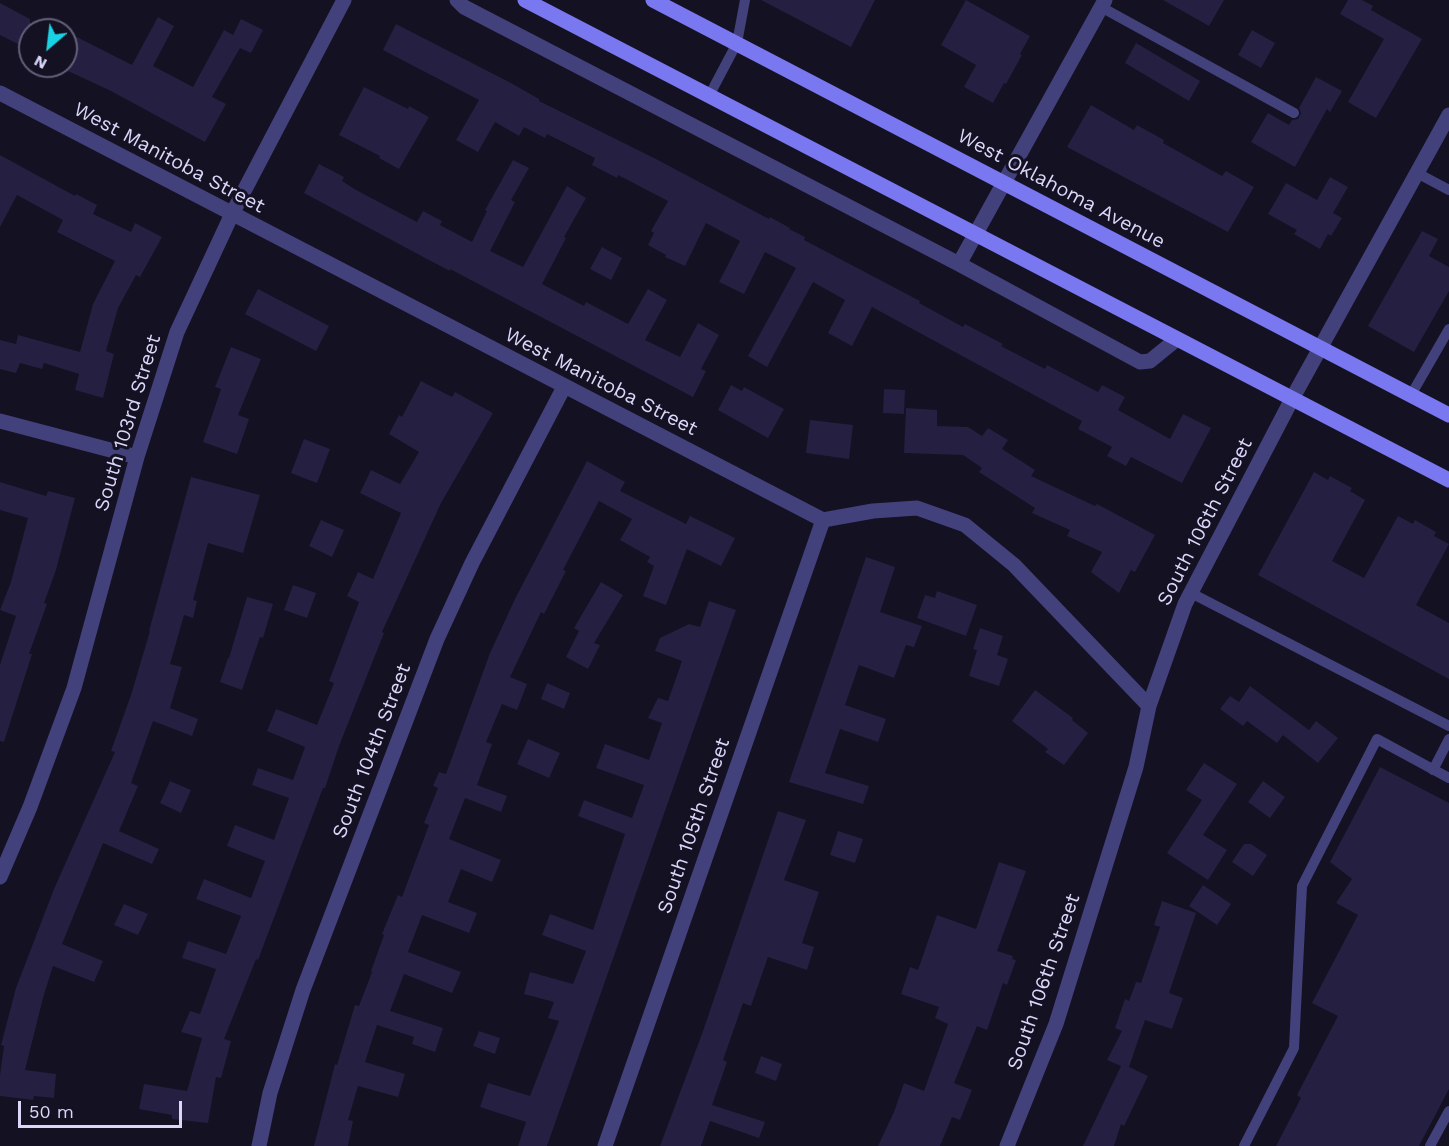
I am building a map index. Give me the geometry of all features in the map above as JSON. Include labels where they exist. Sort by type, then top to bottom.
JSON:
[{"type":"main road","points":[[525,0],[1449,480]]},
{"type":"main road","name":"West Oklahoma Avenue","points":[[654,0],[1449,415]]},
{"type":"street","name":"South 103rd Street","points":[[0,877],[30,807],[74,688],[137,457],[177,332],[232,214],[344,0]]},
{"type":"street","points":[[458,0],[464,7],[958,264],[1140,362],[1150,361],[1177,339]]},
{"type":"street","points":[[958,264],[1103,3]]},
{"type":"street","name":"West Manitoba Street","points":[[0,93],[823,520]]},
{"type":"street","name":"South 106th Street","points":[[1007,1146],[1056,1024],[1136,767],[1149,706],[1191,592],[1292,399],[1449,115]]},
{"type":"street","name":"South 104th Street","points":[[259,1146],[270,1093],[303,990],[437,639],[472,563],[564,387]]},
{"type":"street","points":[[0,421],[137,457]]},
{"type":"street","points":[[823,520],[873,511],[917,508],[965,525],[1014,565],[1149,706]]},
{"type":"street","name":"South 105th Street","points":[[605,1146],[823,520]]},
{"type":"lane","points":[[709,96],[737,43],[745,0]]},
{"type":"lane","points":[[1103,3],[1294,113]]},
{"type":"lane","points":[[1417,173],[1449,190]]},
{"type":"lane","points":[[1411,395],[1449,329]]},
{"type":"lane","points":[[1191,592],[1449,726]]},
{"type":"lane","points":[[1433,770],[1449,739]]},
{"type":"lane","points":[[1244,1146],[1294,1048],[1302,886],[1377,740],[1449,778]]},
{"type":"lane","points":[[1430,1146],[1449,1111]]},
{"type":"building","points":[[761,0],[875,0],[851,47]]},
{"type":"building","points":[[966,0],[1030,36],[1006,84],[1004,83],[993,103],[964,87],[976,65],[941,45]]},
{"type":"building","points":[[1163,0],[1224,0],[1209,26]]},
{"type":"building","points":[[1348,0],[1362,0],[1373,6],[1371,10],[1422,39],[1376,118],[1348,102],[1384,39],[1340,14]]},
{"type":"building","points":[[0,3],[28,18],[18,18],[18,44],[0,35]]},
{"type":"building","points":[[158,17],[174,26],[153,66],[193,87],[224,30],[233,35],[241,19],[263,30],[251,53],[240,48],[212,97],[226,104],[205,142],[78,76],[78,38],[132,65]]},
{"type":"building","points":[[396,24],[511,83],[539,101],[769,219],[770,217],[805,237],[804,240],[920,301],[919,303],[963,327],[965,324],[1003,344],[1001,346],[1045,369],[1047,365],[1098,392],[1102,385],[1125,397],[1118,410],[1170,439],[1183,414],[1211,428],[1182,483],[1131,457],[1126,466],[1107,456],[1112,447],[1078,429],[1082,421],[872,307],[852,346],[828,333],[845,300],[813,282],[767,367],[748,356],[796,268],[765,252],[744,294],[719,282],[740,241],[706,223],[685,266],[665,257],[666,255],[648,245],[654,233],[651,231],[668,201],[618,175],[617,178],[592,165],[595,158],[547,134],[545,138],[524,127],[519,136],[495,122],[478,152],[456,140],[479,100],[383,50]]},
{"type":"building","points":[[1252,30],[1275,43],[1261,68],[1238,55]]},
{"type":"building","points":[[1136,43],[1200,81],[1189,101],[1125,63]]},
{"type":"building","points":[[1316,77],[1342,91],[1330,112],[1327,109],[1295,167],[1251,142],[1268,113],[1289,125],[1292,120],[1298,119],[1301,113],[1299,108]]},
{"type":"building","points":[[364,87],[429,117],[399,169],[379,158],[380,156],[339,135]]},
{"type":"building","points":[[1091,105],[1134,130],[1137,125],[1164,140],[1163,143],[1222,176],[1226,171],[1254,187],[1228,232],[1067,147]]},
{"type":"building","points":[[0,155],[75,196],[76,194],[97,205],[93,214],[131,232],[135,223],[162,237],[140,277],[136,275],[118,308],[106,351],[114,354],[103,398],[75,390],[79,374],[44,363],[42,369],[20,363],[16,373],[0,369],[0,340],[16,344],[18,335],[80,352],[93,304],[115,261],[57,232],[63,220],[17,195],[0,227]]},
{"type":"building","points":[[513,160],[529,168],[511,200],[515,202],[490,251],[523,267],[567,186],[586,198],[564,237],[566,238],[542,284],[584,306],[586,302],[628,324],[648,289],[667,300],[645,340],[680,357],[698,323],[719,335],[701,369],[706,371],[693,397],[304,193],[319,164],[344,177],[342,181],[356,190],[417,222],[423,211],[442,221],[440,225],[472,242],[487,211],[485,210]]},
{"type":"building","points":[[1330,177],[1348,187],[1333,213],[1342,218],[1331,236],[1328,234],[1320,249],[1294,234],[1297,230],[1268,214],[1286,183],[1317,200]]},
{"type":"building","points":[[1422,231],[1438,239],[1429,256],[1449,267],[1449,291],[1414,352],[1368,326]]},
{"type":"building","points":[[602,247],[622,258],[611,280],[590,269]]},
{"type":"building","points":[[258,289],[329,326],[316,351],[245,314]]},
{"type":"building","points":[[231,347],[261,359],[238,415],[249,419],[237,454],[203,442],[221,389],[215,387]]},
{"type":"building","points":[[421,381],[452,397],[455,392],[493,413],[441,503],[382,632],[384,633],[339,746],[325,788],[323,788],[258,960],[256,959],[224,1039],[231,1041],[221,1078],[216,1077],[208,1123],[172,1119],[172,1115],[139,1109],[144,1084],[187,1091],[202,1038],[181,1032],[190,1011],[200,1014],[216,969],[182,958],[188,941],[226,954],[241,916],[196,899],[204,879],[251,898],[265,861],[227,846],[235,825],[274,840],[289,798],[252,785],[258,768],[293,780],[305,747],[267,731],[276,709],[317,725],[334,683],[329,681],[359,602],[347,596],[358,572],[373,579],[401,513],[360,493],[371,470],[400,484],[419,452],[389,434],[399,415],[402,417]]},
{"type":"building","points":[[731,385],[742,391],[744,387],[784,409],[768,438],[718,410]]},
{"type":"building","points":[[884,389],[905,390],[904,414],[883,413]]},
{"type":"building","points":[[906,408],[937,410],[937,426],[968,427],[982,436],[988,428],[1008,440],[1002,449],[1035,470],[1031,476],[1095,506],[1097,504],[1155,535],[1135,572],[1131,570],[1119,593],[1091,572],[1102,552],[1067,536],[1070,530],[1032,513],[1035,508],[979,472],[982,468],[963,455],[904,453]]},
{"type":"building","points":[[810,420],[853,425],[849,459],[806,453]]},
{"type":"building","points":[[304,439],[330,449],[317,483],[291,473]]},
{"type":"building","points":[[587,461],[625,482],[620,491],[686,524],[690,516],[735,538],[721,566],[687,549],[666,605],[643,596],[654,566],[647,562],[650,557],[620,540],[632,519],[599,501],[563,570],[566,571],[544,614],[541,612],[510,677],[527,684],[517,710],[502,704],[486,742],[492,744],[477,785],[507,796],[501,812],[465,798],[449,839],[501,860],[492,882],[461,869],[448,902],[477,913],[469,933],[422,915],[408,952],[461,972],[452,993],[404,974],[390,1011],[443,1028],[435,1052],[412,1044],[414,1037],[377,1025],[365,1062],[405,1074],[398,1097],[358,1086],[348,1120],[353,1121],[348,1146],[314,1146],[335,1064],[337,1065],[355,1005],[359,1006],[384,935],[382,934],[398,895],[402,897],[429,825],[424,823],[438,788],[433,786],[439,772],[446,774],[490,653],[515,599]]},
{"type":"building","points":[[1314,472],[1328,480],[1330,476],[1352,488],[1350,491],[1365,500],[1332,561],[1364,578],[1398,516],[1413,524],[1415,520],[1436,532],[1434,536],[1449,544],[1416,605],[1449,623],[1449,679],[1258,575]]},
{"type":"building","points":[[191,477],[260,495],[243,553],[208,543],[193,600],[197,601],[193,618],[184,615],[170,664],[182,667],[170,708],[198,719],[192,736],[153,721],[131,783],[138,786],[119,831],[159,849],[152,864],[103,843],[62,944],[103,961],[94,982],[53,966],[25,1070],[56,1074],[54,1098],[34,1096],[33,1100],[0,1096],[4,1046],[1,1045],[16,988],[54,889],[115,752],[111,751],[150,631]]},
{"type":"building","points":[[0,482],[46,496],[48,491],[75,498],[56,570],[44,603],[47,604],[29,654],[32,654],[4,742],[0,741],[0,665],[16,616],[0,610],[11,582],[28,518],[0,510]]},
{"type":"building","points":[[321,520],[344,530],[332,557],[309,546]]},
{"type":"building","points":[[866,557],[895,567],[880,612],[922,626],[914,647],[906,645],[894,678],[859,665],[845,705],[886,719],[878,742],[840,729],[825,773],[869,786],[863,804],[789,782]]},
{"type":"building","points":[[601,582],[623,595],[594,643],[600,645],[588,669],[566,657],[579,631],[574,628]]},
{"type":"building","points":[[293,585],[316,593],[307,618],[284,610]]},
{"type":"building","points":[[937,591],[977,605],[966,636],[917,618],[925,595],[935,598]]},
{"type":"building","points":[[247,597],[273,604],[263,638],[260,637],[242,690],[220,682]]},
{"type":"building","points":[[709,601],[736,610],[547,1146],[518,1146],[526,1122],[480,1107],[488,1083],[530,1096],[559,1021],[548,1018],[554,1002],[524,994],[530,972],[573,984],[586,951],[542,935],[550,914],[593,930],[625,834],[578,816],[584,800],[632,818],[644,785],[596,768],[605,744],[649,760],[662,723],[648,718],[658,698],[668,701],[682,661],[655,651],[660,638],[689,624],[700,627]]},
{"type":"building","points":[[980,628],[1003,636],[997,655],[1008,659],[999,686],[969,676],[977,650],[973,649]]},
{"type":"building","points":[[547,683],[570,693],[564,709],[541,699]]},
{"type":"building","points":[[1250,686],[1309,730],[1316,721],[1338,738],[1318,763],[1283,735],[1277,743],[1247,721],[1243,726],[1220,709],[1230,696],[1239,702]]},
{"type":"building","points":[[1035,690],[1073,718],[1072,720],[1088,733],[1064,765],[1045,752],[1048,749],[1012,721]]},
{"type":"building","points":[[528,739],[560,753],[549,778],[517,764]]},
{"type":"building","points":[[1204,763],[1237,784],[1203,835],[1227,850],[1208,880],[1167,853],[1202,800],[1186,790]]},
{"type":"building","points":[[1380,767],[1449,803],[1449,1089],[1419,1146],[1276,1146],[1301,1098],[1297,1095],[1338,1016],[1312,1003],[1358,915],[1336,903],[1352,879],[1330,862]]},
{"type":"building","points":[[170,781],[191,790],[181,813],[160,803]]},
{"type":"building","points":[[1263,781],[1285,797],[1270,818],[1248,802]]},
{"type":"building","points":[[778,811],[806,820],[784,880],[819,892],[802,943],[814,947],[807,970],[768,957],[751,1006],[743,1003],[723,1060],[727,1062],[712,1105],[765,1122],[759,1138],[710,1121],[701,1146],[660,1146],[703,1031]]},
{"type":"building","points":[[838,831],[863,839],[855,863],[830,855]]},
{"type":"building","points":[[1244,844],[1251,844],[1267,855],[1253,876],[1232,862]]},
{"type":"building","points":[[999,862],[1026,871],[997,951],[1013,956],[1012,959],[1016,960],[1007,985],[1003,983],[987,1030],[977,1026],[954,1083],[972,1090],[960,1120],[952,1117],[940,1146],[878,1146],[894,1112],[904,1083],[924,1091],[948,1024],[935,1018],[939,1007],[901,994],[910,967],[918,970],[937,915],[976,929]]},
{"type":"building","points":[[1203,885],[1231,904],[1217,925],[1189,906]]},
{"type":"building","points":[[1162,901],[1196,913],[1169,993],[1183,998],[1172,1029],[1145,1020],[1129,1067],[1148,1076],[1124,1126],[1121,1124],[1114,1146],[1083,1146],[1121,1066],[1107,1060],[1122,1031],[1115,1028],[1125,999],[1129,1001],[1136,982],[1141,983],[1160,927],[1154,925]]},
{"type":"building","points":[[124,904],[148,914],[138,935],[114,925]]},
{"type":"building","points":[[479,1031],[500,1038],[495,1054],[473,1046]]},
{"type":"building","points":[[761,1056],[782,1064],[776,1081],[755,1073]]}]
